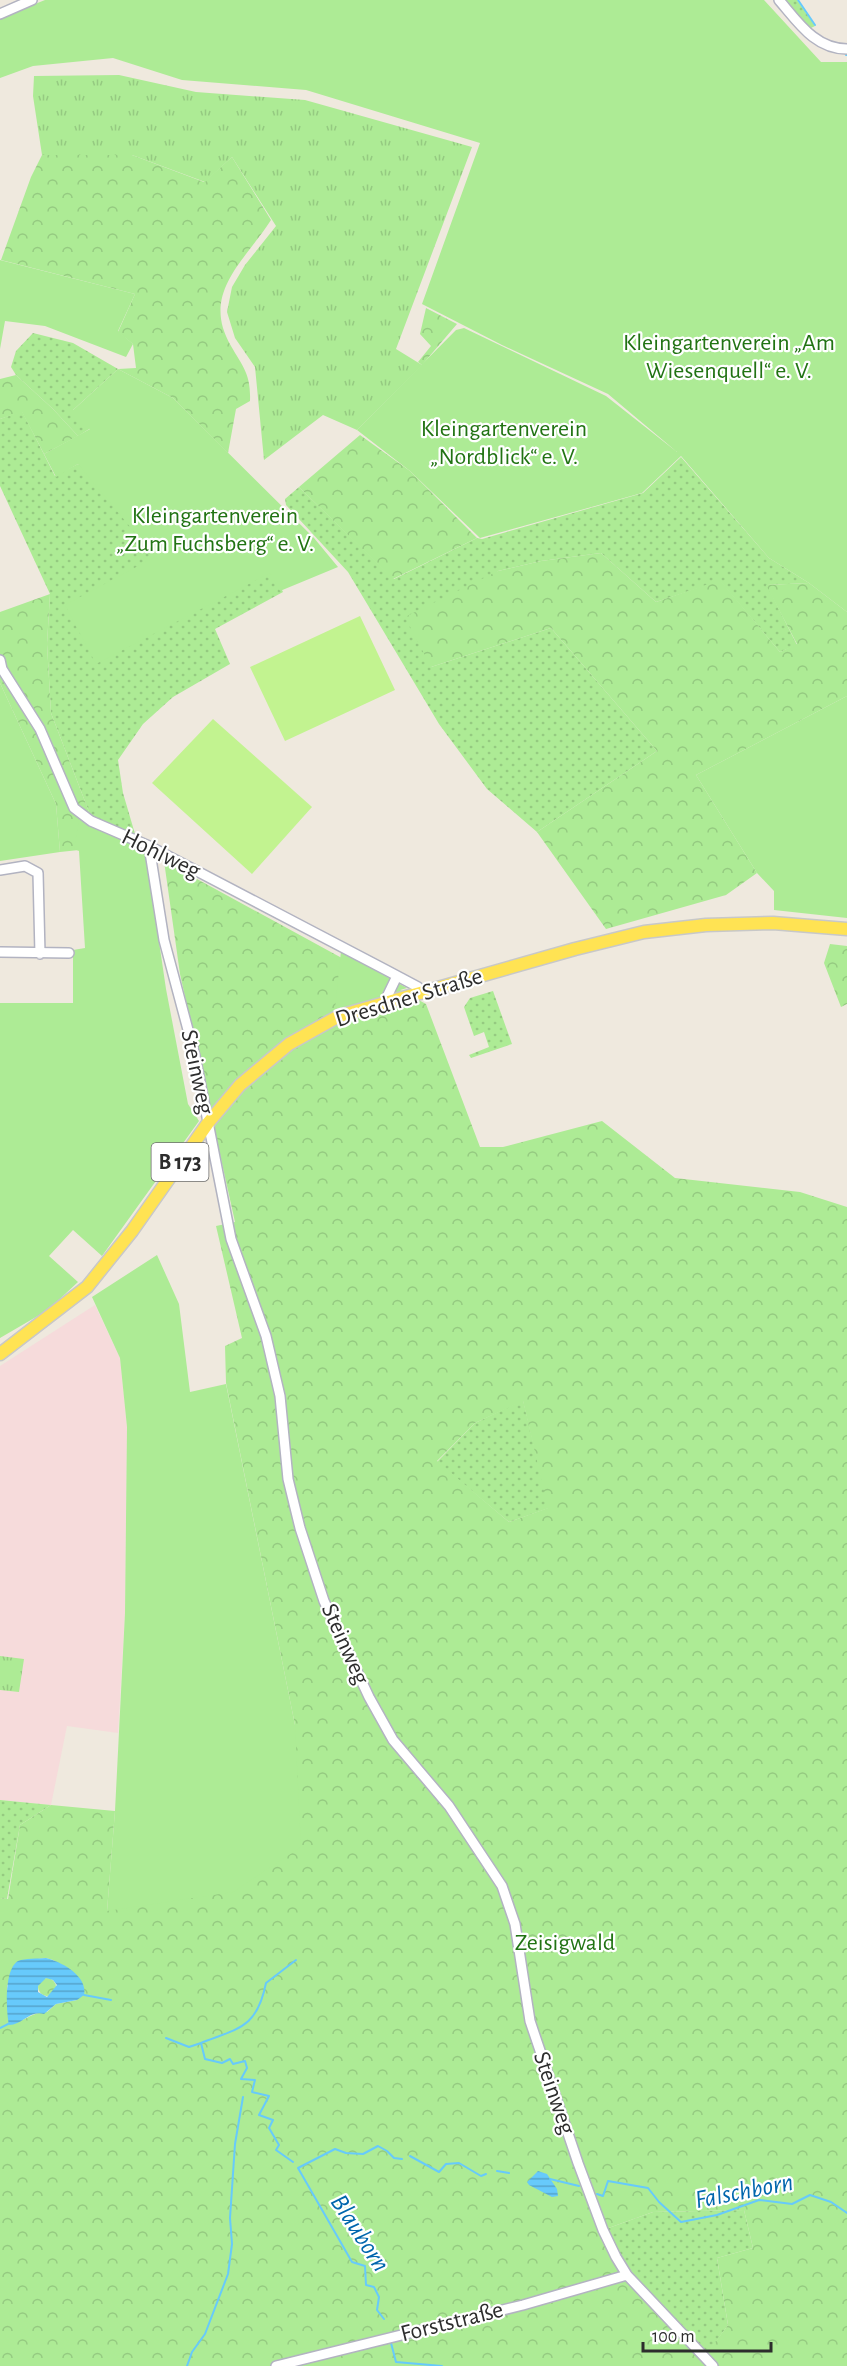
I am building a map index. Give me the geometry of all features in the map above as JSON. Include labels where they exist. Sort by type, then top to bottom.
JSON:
[{"type":"main road","name":"Dresdner Straße","points":[[0,1354],[87,1287],[133,1230],[208,1123],[240,1085],[289,1044],[339,1016],[575,949],[644,932],[706,925],[773,923],[847,929]]},
{"type":"street","points":[[0,14],[32,0]]},
{"type":"street","points":[[779,0],[810,36],[830,48],[847,49]]},
{"type":"street","name":"Hohlweg","points":[[0,660],[2,669],[40,729],[74,808],[91,821],[149,846],[418,987],[420,993]]},
{"type":"street","name":"Steinweg","points":[[149,846],[166,949],[193,1046],[231,1239],[266,1336],[280,1396],[288,1479],[300,1528],[324,1601],[369,1697],[393,1740],[449,1806],[502,1886],[515,1924],[530,2021],[603,2230],[627,2275],[713,2366]]},
{"type":"street","points":[[0,870],[25,866],[38,873],[40,954]]},
{"type":"street","points":[[0,952],[69,953]]},
{"type":"street","points":[[384,1003],[397,976]]},
{"type":"street","name":"Forststraße","points":[[276,2366],[523,2305],[627,2275]]},
{"type":"shaded area","points":[[95,1305],[120,1358],[127,1427],[125,1613],[118,1733],[67,1726],[51,1805],[0,1800],[0,1366]]},
{"type":"green space","points":[[45,0],[764,0],[821,62],[847,62],[847,612],[809,583],[769,558],[681,456],[642,493],[480,538],[410,471],[357,430],[456,330],[464,328],[606,396],[677,452],[608,394],[502,345],[422,304],[480,143],[306,90],[182,80],[113,58],[33,66],[0,78],[0,18]]},
{"type":"green space","points":[[785,0],[797,0],[815,26],[809,29]]},
{"type":"green space","points":[[119,75],[196,92],[305,100],[472,147],[396,349],[422,365],[357,430],[323,415],[264,460],[255,367],[235,338],[227,312],[232,287],[245,265],[276,226],[232,157],[205,182],[132,155],[42,155],[33,96],[34,76]]},
{"type":"green space","points":[[42,155],[132,155],[204,182],[232,157],[271,220],[239,264],[223,294],[221,310],[223,327],[245,371],[250,392],[250,401],[236,409],[228,453],[173,398],[118,369],[136,368],[133,344],[118,332],[135,294],[1,260],[31,177]]},
{"type":"green space","points":[[0,260],[135,294],[118,331],[133,344],[126,357],[45,326],[5,321],[0,349]]},
{"type":"green space","points":[[426,308],[457,324],[422,365],[418,362],[431,346],[420,334]]},
{"type":"green space","points":[[33,333],[73,343],[118,369],[73,410],[91,428],[78,436],[16,375],[11,367],[16,351]]},
{"type":"green space","name":"Kleingartenverein „Zum Fuchsberg“ e. V.","points":[[118,369],[173,398],[314,538],[338,567],[280,591],[270,573],[96,664],[65,605],[155,557],[78,464],[56,477],[44,454],[90,429],[72,411]]},
{"type":"green space","points":[[16,375],[78,436],[44,454],[22,412],[0,419],[0,379]]},
{"type":"green space","points":[[22,411],[55,476],[78,464],[272,570],[283,592],[215,629],[230,664],[173,697],[143,724],[118,760],[123,793],[135,834],[91,817],[51,713],[47,644],[50,594],[0,486],[0,419]]},
{"type":"green space","points":[[360,435],[410,471],[477,538],[393,579],[299,487]]},
{"type":"green space","points":[[681,457],[769,558],[809,583],[767,585],[797,645],[780,652],[720,581],[656,602],[601,553],[541,561],[498,571],[431,667],[551,628],[657,751],[537,832],[487,789],[439,724],[348,572],[286,505],[285,499],[299,487],[394,579],[477,538],[482,539],[643,493]]},
{"type":"green space","points":[[601,553],[656,602],[720,580],[780,652],[797,644],[766,585],[809,583],[847,612],[847,696],[696,775],[757,873],[726,895],[606,929],[537,832],[657,751],[551,628],[431,667],[405,617],[498,571],[541,561]]},
{"type":"green space","points":[[50,594],[47,644],[51,713],[91,817],[79,819],[79,850],[60,852],[56,804],[0,683],[0,612]]},
{"type":"green space","points":[[360,616],[395,690],[285,741],[250,667]]},
{"type":"green space","points":[[0,683],[56,804],[60,852],[0,861]]},
{"type":"green space","points":[[847,696],[847,918],[774,910],[774,891],[757,873],[696,775]]},
{"type":"green space","points":[[213,719],[312,807],[252,874],[152,783]]},
{"type":"green space","points":[[79,819],[145,847],[166,989],[188,1104],[199,1121],[102,1256],[73,1230],[49,1256],[78,1282],[48,1310],[0,1338],[0,1003],[73,1003],[73,950],[85,948],[79,851],[74,849]]},
{"type":"green space","name":"Zeisigwald","points":[[164,861],[426,1004],[480,1147],[503,1147],[602,1121],[675,1178],[800,1192],[847,1207],[847,2366],[0,2366],[0,1898],[8,1899],[20,1825],[51,1805],[115,1811],[107,1911],[295,1725],[226,1383],[225,1346],[242,1338],[216,1226],[235,1222],[180,974]],"holes":[[[523,1401],[548,1508],[509,1522],[437,1461],[475,1423]],[[46,1958],[67,1968],[77,2000],[56,2004],[47,2012],[9,2024],[7,1986],[21,1961]],[[744,2210],[753,2248],[717,2258],[728,2325],[704,2357],[616,2257],[603,2230],[653,2212]]]},
{"type":"green space","points":[[830,944],[847,946],[847,1004],[841,1007],[824,963]]},
{"type":"green space","points":[[341,951],[407,988],[335,1009]]},
{"type":"green space","points":[[493,991],[512,1044],[471,1058],[469,1055],[489,1047],[484,1032],[474,1036],[464,1007],[470,998]]},
{"type":"green space","points":[[157,1255],[179,1304],[190,1392],[226,1384],[295,1725],[301,1847],[233,1892],[107,1911],[115,1811],[125,1613],[127,1427],[120,1358],[92,1297]]},
{"type":"green space","points":[[523,1400],[549,1508],[509,1522],[437,1462],[475,1423]]},
{"type":"green space","points":[[0,1656],[24,1659],[19,1692],[0,1690]]},
{"type":"green space","points":[[0,1800],[51,1805],[20,1825],[7,1899],[0,1898]]},
{"type":"green space","points":[[47,1978],[53,1981],[56,1987],[53,1993],[47,1996],[41,1993],[38,1987],[41,1981]]},
{"type":"green space","points":[[744,2210],[753,2248],[717,2258],[728,2325],[705,2357],[627,2275],[603,2230],[653,2212]]},
{"type":"water","points":[[46,1958],[59,1963],[78,1976],[84,1988],[84,1995],[77,2000],[56,2004],[44,2014],[34,2014],[9,2025],[7,1991],[13,1965],[21,1960]],"holes":[[[46,1978],[53,1980],[57,1985],[47,1997],[38,1992],[38,1986]]]},
{"type":"water","points":[[538,2171],[547,2174],[557,2189],[558,2196],[552,2197],[529,2185],[527,2182]]},
{"type":"waterway","points":[[798,0],[815,25]]},
{"type":"waterway","points":[[201,2043],[226,2034],[251,2018],[262,1998],[266,1983],[296,1960]]},
{"type":"waterway","name":"Blauborn","points":[[84,1995],[111,2000]]},
{"type":"waterway","name":"Blauborn","points":[[0,2028],[10,2023]]},
{"type":"waterway","name":"Blauborn","points":[[166,2038],[189,2047],[201,2043],[205,2059],[222,2063],[230,2059],[233,2064],[245,2061],[247,2068],[241,2079],[255,2080],[252,2092],[269,2096],[259,2115],[273,2120],[269,2128],[279,2145],[276,2150],[293,2162]]},
{"type":"waterway","points":[[187,2366],[192,2352],[205,2334],[228,2274],[232,2244],[230,2218],[235,2144],[243,2097]]},
{"type":"waterway","name":"Blauborn","points":[[384,2319],[377,2310],[379,2297],[374,2287],[366,2285],[365,2266],[352,2262],[298,2168],[335,2149],[346,2153],[363,2154],[378,2146],[394,2158],[402,2159]]},
{"type":"waterway","name":"Falschborn","points":[[410,2156],[439,2172],[446,2164],[459,2163],[481,2176],[486,2174]]},
{"type":"waterway","name":"Falschborn","points":[[497,2171],[509,2173]]},
{"type":"waterway","name":"Falschborn","points":[[550,2179],[579,2186]]},
{"type":"waterway","name":"Falschborn","points":[[597,2194],[603,2196],[608,2181],[648,2188],[659,2202],[681,2222],[717,2215],[759,2200],[792,2204],[810,2195],[831,2202],[847,2213]]},
{"type":"waterway","name":"Blauborn","points":[[391,2343],[396,2362],[442,2366]]},
{"type":"park label","name":"Kleingartenverein „Am Wiesenquell“ e. V.","points":[[729,357]]},
{"type":"park label","name":"Kleingartenverein „Nordblick“ e. V.","points":[[504,443]]}]
